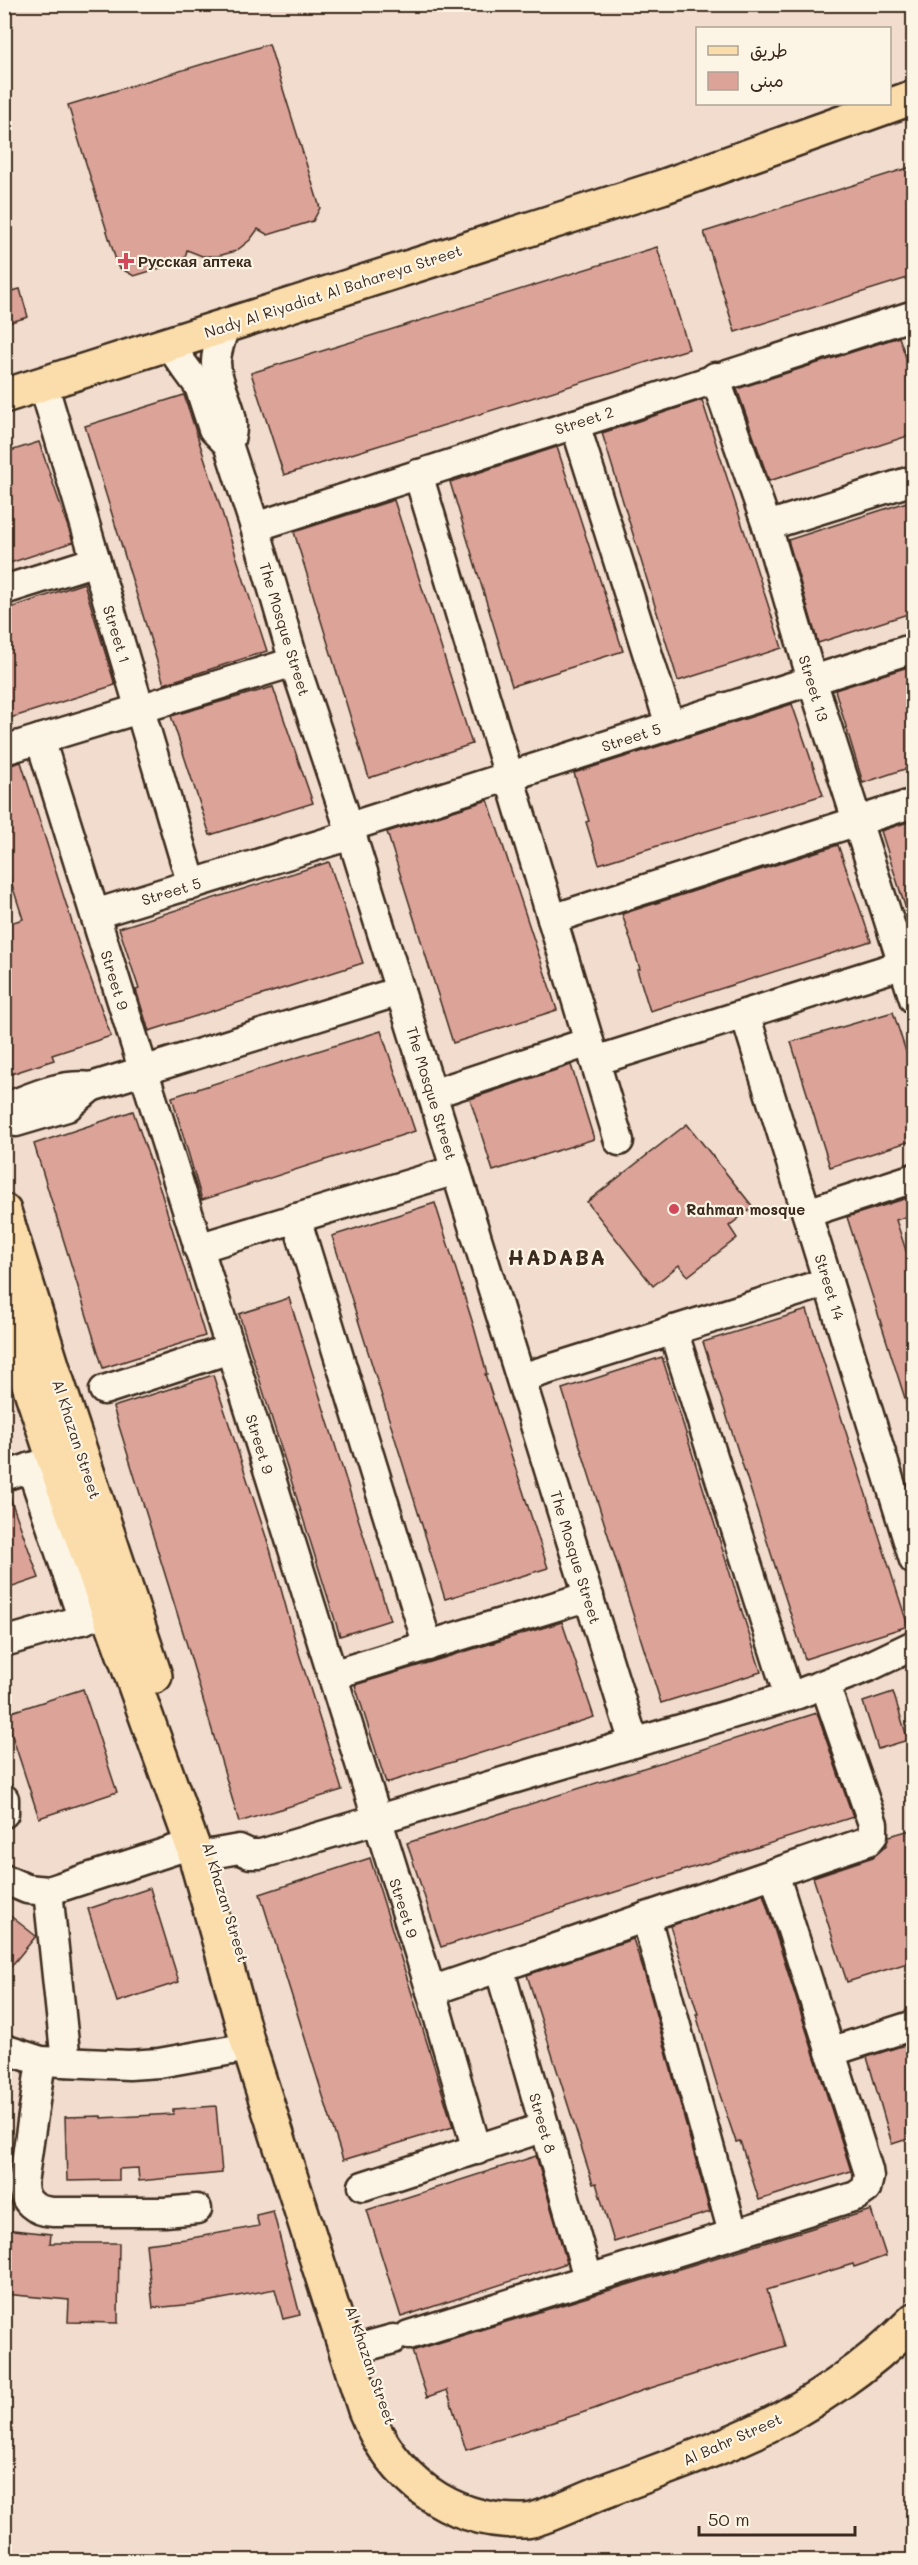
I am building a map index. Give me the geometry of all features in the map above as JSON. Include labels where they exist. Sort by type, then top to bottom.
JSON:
[{"type":"main road","name":"Nady Al Riyadiat Al Bahareya Street","points":[[4,396],[662,187],[914,97]]},
{"type":"main road","name":"Nady Al Riyadiat Al Bahareya Street","points":[[662,187],[824,147],[914,120]]},
{"type":"main road","name":"Al Khazan Street","points":[[4,1211],[65,1403],[108,1612]]},
{"type":"main road","name":"Al Khazan Street","points":[[5,1309],[30,1468],[108,1612],[202,1849],[389,2340],[379,2398],[396,2436],[409,2455],[441,2485],[476,2502],[515,2510],[563,2507]]},
{"type":"main road","name":"Al Khazan Street","points":[[202,1849],[249,2047],[365,2410],[383,2448],[410,2479],[445,2503],[465,2512],[497,2519],[529,2521],[563,2507]]},
{"type":"main road","name":"Al Bahr Street","points":[[563,2507],[750,2434],[794,2411],[880,2352],[914,2320]]},
{"type":"street","name":"Street 2","points":[[255,527],[914,315]]},
{"type":"street","name":"The Mosque Street","points":[[225,326],[216,362],[232,418],[233,428],[228,444]]},
{"type":"street","name":"The Mosque Street","points":[[168,344],[199,387],[216,435],[228,444],[294,662],[350,831],[634,1743]]},
{"type":"street","name":"Street 13","points":[[715,378],[767,526],[857,822],[908,963],[914,999]]},
{"type":"street","name":"Street 1","points":[[43,383],[192,885]]},
{"type":"street","points":[[575,423],[670,725]]},
{"type":"street","points":[[417,474],[619,1141]]},
{"type":"street","points":[[767,526],[914,480]]},
{"type":"street","points":[[4,590],[96,561]]},
{"type":"street","name":"Street 5","points":[[94,914],[192,885],[509,776],[914,648]]},
{"type":"street","points":[[4,750],[294,662]]},
{"type":"street","name":"Street 9","points":[[40,739],[431,1991],[477,2150]]},
{"type":"street","points":[[552,919],[914,803]]},
{"type":"street","points":[[432,1094],[592,1051],[745,1014],[908,963]]},
{"type":"street","points":[[4,1127],[66,1107],[92,1087],[400,991]]},
{"type":"street","name":"Street 14","points":[[745,1014],[914,1560]]},
{"type":"street","points":[[4,1108],[54,1089],[75,1086],[92,1087]]},
{"type":"street","points":[[198,1248],[456,1170]]},
{"type":"street","points":[[807,1213],[914,1178]]},
{"type":"street","points":[[296,1218],[428,1646]]},
{"type":"street","points":[[521,1378],[828,1282]]},
{"type":"street","points":[[674,1330],[789,1697]]},
{"type":"street","points":[[65,1403],[230,1349]]},
{"type":"street","points":[[332,1675],[589,1596]]},
{"type":"street","points":[[4,1642],[108,1612]]},
{"type":"street","points":[[6,1875],[27,1889],[48,1891],[202,1849],[239,1849],[250,1854],[261,1854],[789,1697],[825,1685],[914,1645]]},
{"type":"street","points":[[431,1991],[868,1841],[873,1835],[873,1824],[825,1685]]},
{"type":"street","points":[[4,1799],[4,1813]]},
{"type":"street","points":[[389,2340],[856,2196],[866,2189],[869,2176],[774,1873]]},
{"type":"street","points":[[48,1891],[54,2062],[22,2183],[23,2191],[37,2209],[53,2212],[197,2210]]},
{"type":"street","points":[[646,1917],[733,2233]]},
{"type":"street","name":"Street 8","points":[[499,1968],[588,2278]]},
{"type":"street","points":[[830,2052],[914,2025]]},
{"type":"street","points":[[4,2049],[54,2062],[129,2066],[249,2047]]},
{"type":"street","points":[[363,2186],[544,2127]]},
{"type":"building","points":[[269,44],[320,208],[313,221],[268,235],[258,229],[250,240],[236,251],[218,256],[202,256],[187,250],[184,261],[134,276],[118,267],[68,105]]},
{"type":"building","points":[[914,166],[914,276],[735,332],[704,232]]},
{"type":"building","points":[[657,247],[689,349],[284,475],[251,373]]},
{"type":"building","points":[[20,289],[28,317],[4,324],[4,293]]},
{"type":"building","points":[[899,337],[914,381],[914,434],[769,481],[737,389]]},
{"type":"building","points":[[184,395],[267,651],[164,684],[85,426]]},
{"type":"building","points":[[702,400],[782,648],[678,681],[602,433]]},
{"type":"building","points":[[39,442],[73,542],[4,565],[4,453]]},
{"type":"building","points":[[557,447],[623,651],[512,686],[450,482]]},
{"type":"building","points":[[394,500],[472,744],[369,778],[294,532]]},
{"type":"building","points":[[907,502],[914,521],[914,612],[818,643],[788,540]]},
{"type":"building","points":[[84,583],[115,685],[4,720],[4,610]]},
{"type":"building","points":[[911,666],[914,673],[914,766],[863,783],[835,690]]},
{"type":"building","points":[[273,687],[313,803],[210,835],[171,716]]},
{"type":"building","points":[[792,704],[823,795],[599,864],[574,773]]},
{"type":"building","points":[[21,762],[82,954],[111,1036],[52,1055],[54,1060],[11,1074],[4,1055],[4,925],[23,919],[4,860],[4,767]]},
{"type":"building","points":[[488,800],[557,1010],[453,1043],[387,832]]},
{"type":"building","points":[[914,820],[914,921],[910,922],[881,831]]},
{"type":"building","points":[[838,845],[871,941],[650,1011],[637,970],[640,969],[622,914]]},
{"type":"building","points":[[329,862],[363,963],[149,1031],[136,990],[139,989],[119,928]]},
{"type":"building","points":[[893,1012],[914,1076],[914,1140],[830,1167],[791,1042]]},
{"type":"building","points":[[381,1031],[415,1131],[202,1200],[172,1097]]},
{"type":"building","points":[[571,1065],[594,1139],[493,1171],[470,1099]]},
{"type":"building","points":[[133,1111],[161,1192],[205,1336],[103,1368],[34,1144]]},
{"type":"building","points":[[687,1124],[753,1207],[729,1226],[737,1238],[688,1276],[679,1265],[653,1286],[587,1202]]},
{"type":"building","points":[[914,1196],[914,1214],[896,1220],[914,1275],[914,1414],[910,1414],[847,1217]]},
{"type":"building","points":[[435,1203],[474,1327],[487,1374],[485,1374],[548,1568],[445,1599],[332,1236]]},
{"type":"building","points":[[289,1298],[390,1620],[340,1636],[239,1314]]},
{"type":"building","points":[[807,1310],[908,1626],[805,1659],[703,1342]]},
{"type":"building","points":[[662,1357],[761,1672],[661,1703],[562,1389]]},
{"type":"building","points":[[213,1375],[270,1549],[297,1647],[342,1790],[239,1822],[113,1407]]},
{"type":"building","points":[[4,1492],[8,1492],[39,1578],[4,1590]]},
{"type":"building","points":[[562,1622],[594,1717],[386,1783],[355,1685]]},
{"type":"building","points":[[83,1689],[117,1792],[39,1818],[5,1714]]},
{"type":"building","points":[[893,1692],[908,1740],[878,1749],[863,1702]]},
{"type":"building","points":[[817,1713],[853,1817],[441,1947],[407,1843]]},
{"type":"building","points":[[914,1829],[914,1961],[847,1982],[813,1877],[873,1857],[886,1846],[889,1836]]},
{"type":"building","points":[[370,1858],[453,2127],[343,2160],[260,1894]]},
{"type":"building","points":[[150,1888],[179,1982],[117,2002],[88,1909]]},
{"type":"building","points":[[763,1894],[851,2171],[759,2200],[740,2141],[736,2142],[720,2095],[696,2014],[698,2014],[670,1926]]},
{"type":"building","points":[[4,1911],[36,1936],[4,1975]]},
{"type":"building","points":[[633,1939],[710,2212],[614,2242],[596,2183],[593,2184],[527,1975]]},
{"type":"building","points":[[914,2042],[914,2137],[892,2144],[867,2057]]},
{"type":"building","points":[[216,2106],[222,2173],[139,2181],[138,2168],[119,2169],[119,2180],[67,2181],[65,2117],[101,2116],[101,2118],[173,2114],[173,2109]]},
{"type":"building","points":[[536,2156],[567,2263],[401,2317],[367,2210]]},
{"type":"building","points":[[871,2210],[886,2256],[767,2290],[785,2346],[641,2391],[594,2409],[466,2450],[447,2390],[427,2397],[412,2351]]},
{"type":"building","points":[[273,2211],[300,2315],[283,2319],[275,2289],[195,2304],[153,2308],[146,2244],[259,2226],[256,2215]]},
{"type":"building","points":[[4,2229],[51,2234],[50,2243],[119,2243],[118,2323],[68,2322],[69,2300],[4,2294]]},
{"type":"place","name":"Русская аптека","points":[[126,261]]},
{"type":"place","name":"Rahman mosque","points":[[674,1209]]},
{"type":"district","name":"HADABA","points":[[557,1256]]}]
